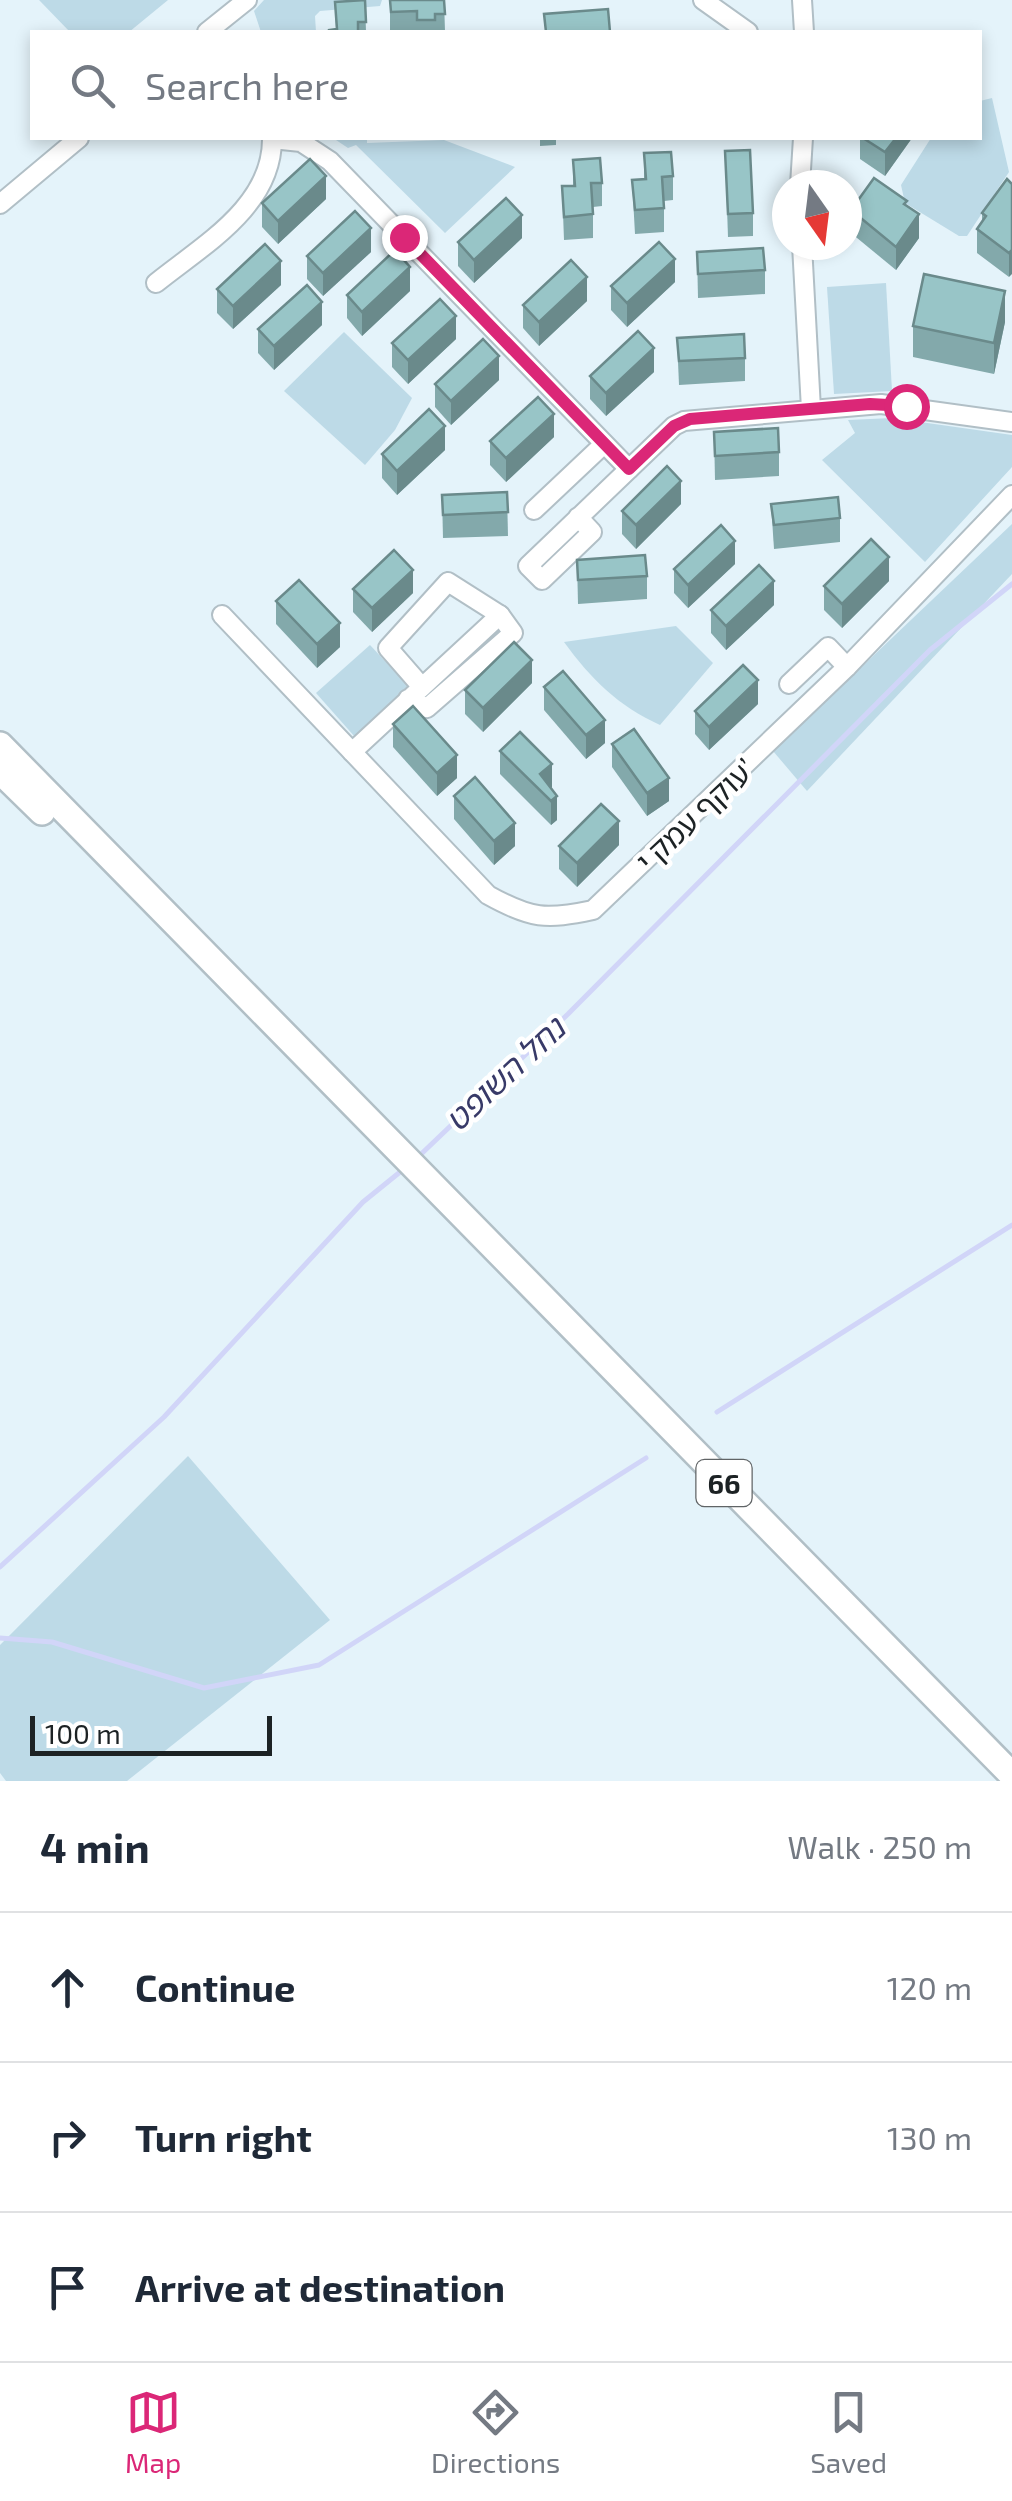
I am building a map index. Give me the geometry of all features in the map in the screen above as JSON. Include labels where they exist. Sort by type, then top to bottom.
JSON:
[{"type":"highway","name":"66","points":[[0,746],[381,1147]]},
{"type":"highway","name":"66","points":[[0,771],[1012,1776]]},
{"type":"highway","name":"66","points":[[430,1196],[996,1781]]},
{"type":"street","points":[[210,30],[247,0]]},
{"type":"street","points":[[703,0],[745,30]]},
{"type":"street","points":[[802,0],[804,30]]},
{"type":"street","points":[[228,16],[238,30]]},
{"type":"street","points":[[0,204],[77,140]]},
{"type":"street","points":[[156,283],[247,206],[269,168],[272,140]]},
{"type":"street","points":[[282,140],[308,145],[330,160],[629,469]]},
{"type":"street","points":[[801,170],[803,140]]},
{"type":"street","points":[[803,260],[811,409]]},
{"type":"street","points":[[578,517],[684,421],[890,404],[1012,422]]},
{"type":"street","points":[[534,510],[604,444]]},
{"type":"street","name":"עוקף עמק י’","points":[[222,615],[488,895],[523,915],[553,918],[593,910],[847,667],[1012,494]]},
{"type":"street","points":[[448,582],[500,614],[512,633],[427,708],[415,693],[388,648],[448,582]]},
{"type":"street","points":[[789,684],[828,647],[847,667]]},
{"type":"street","points":[[352,752],[415,693]]},
{"type":"shaded area","points":[[39,0],[168,0],[131,30],[68,30]]},
{"type":"shaded area","points":[[264,0],[382,0],[380,6],[320,11],[315,16],[316,30],[260,30],[254,11]]},
{"type":"shaded area","points":[[992,98],[1009,172],[967,236],[959,236],[905,203],[901,185],[930,140],[982,140],[982,100]]},
{"type":"shaded area","points":[[336,140],[444,140],[515,167],[445,233],[356,145],[348,148]]},
{"type":"shaded area","points":[[886,283],[892,391],[834,394],[827,287]]},
{"type":"shaded area","points":[[344,332],[412,398],[395,430],[365,465],[284,391]]},
{"type":"shaded area","points":[[892,418],[1012,435],[1012,467],[925,562],[822,460],[855,433],[848,420]]},
{"type":"shaded area","points":[[1012,524],[1012,574],[807,791],[773,751]]},
{"type":"shaded area","points":[[676,626],[713,663],[660,725],[606,690],[564,642]]},
{"type":"shaded area","points":[[370,645],[410,688],[355,737],[316,693]]},
{"type":"shaded area","points":[[188,1456],[330,1620],[127,1781],[6,1781],[0,1773],[0,1645]]},
{"type":"building","points":[[365,0],[366,22],[358,22],[358,30],[329,30],[337,29],[335,2]]},
{"type":"building","points":[[390,0],[444,0],[445,14],[435,14],[435,20],[417,20],[417,11],[391,12]]},
{"type":"building","points":[[608,9],[610,30],[546,30],[544,14]]},
{"type":"building","points":[[866,140],[894,140],[885,152]]},
{"type":"building","points":[[750,150],[753,213],[728,214],[725,151]]},
{"type":"building","points":[[671,152],[673,176],[662,177],[664,208],[635,210],[632,180],[646,179],[644,153]]},
{"type":"building","points":[[600,158],[602,183],[591,183],[593,214],[564,217],[562,186],[575,186],[573,160]]},
{"type":"building","points":[[310,159],[326,176],[278,221],[262,203]]},
{"type":"building","points":[[874,178],[919,214],[896,247],[862,219],[862,195]]},
{"type":"building","points":[[1007,179],[1012,184],[1009,253],[977,229],[986,216],[982,213]]},
{"type":"building","points":[[506,198],[522,215],[474,260],[458,242]]},
{"type":"building","points":[[355,211],[371,228],[323,273],[307,256]]},
{"type":"building","points":[[659,242],[675,259],[627,303],[611,286]]},
{"type":"building","points":[[265,244],[281,261],[233,306],[217,289]]},
{"type":"building","points":[[763,248],[765,270],[698,274],[697,252]]},
{"type":"building","points":[[395,250],[410,267],[362,312],[347,295]]},
{"type":"building","points":[[571,260],[587,277],[539,322],[523,305]]},
{"type":"building","points":[[924,274],[1005,291],[994,343],[913,326]]},
{"type":"building","points":[[307,285],[322,302],[274,346],[258,329]]},
{"type":"building","points":[[440,299],[456,316],[408,360],[392,343]]},
{"type":"building","points":[[638,331],[654,348],[606,393],[590,376]]},
{"type":"building","points":[[744,334],[745,358],[679,361],[677,338]]},
{"type":"building","points":[[483,339],[499,356],[451,401],[435,384]]},
{"type":"building","points":[[538,397],[554,414],[506,458],[490,441]]},
{"type":"building","points":[[429,409],[445,426],[397,471],[382,454]]},
{"type":"building","points":[[778,428],[779,452],[715,456],[714,432]]},
{"type":"building","points":[[667,466],[681,481],[636,525],[622,511]]},
{"type":"building","points":[[507,492],[508,512],[443,515],[442,495]]},
{"type":"building","points":[[838,497],[840,518],[774,525],[771,504]]},
{"type":"building","points":[[721,525],[735,541],[688,585],[674,569]]},
{"type":"building","points":[[871,539],[889,557],[842,604],[824,586]]},
{"type":"building","points":[[394,550],[413,570],[372,608],[353,589]]},
{"type":"building","points":[[645,555],[647,576],[578,580],[577,560]]},
{"type":"building","points":[[759,565],[774,581],[726,626],[711,610]]},
{"type":"building","points":[[299,580],[340,623],[317,644],[276,601]]},
{"type":"building","points":[[514,642],[532,660],[483,708],[465,690]]},
{"type":"building","points":[[743,665],[758,680],[709,727],[695,711]]},
{"type":"building","points":[[563,671],[605,720],[586,735],[544,687]]},
{"type":"building","points":[[413,706],[457,755],[437,773],[393,724]]},
{"type":"building","points":[[634,729],[669,778],[647,793],[612,744]]},
{"type":"building","points":[[520,732],[552,764],[540,774],[557,796],[551,801],[500,751]]},
{"type":"building","points":[[475,777],[515,823],[494,841],[454,796]]},
{"type":"building","points":[[601,804],[619,821],[577,863],[559,846]]},
{"type":"waterway","name":"נחל השופט","points":[[417,1158],[568,1014],[930,650],[1012,584]]},
{"type":"waterway","name":"נחל השופט","points":[[0,1567],[164,1417],[363,1202],[405,1168]]},
{"type":"waterway","points":[[717,1412],[1012,1225]]},
{"type":"waterway","points":[[0,1638],[52,1642],[204,1688],[319,1665],[646,1458]]},
{"type":"route","points":[[404,237],[629,469],[674,426],[690,419],[870,404],[906,406]]}]
